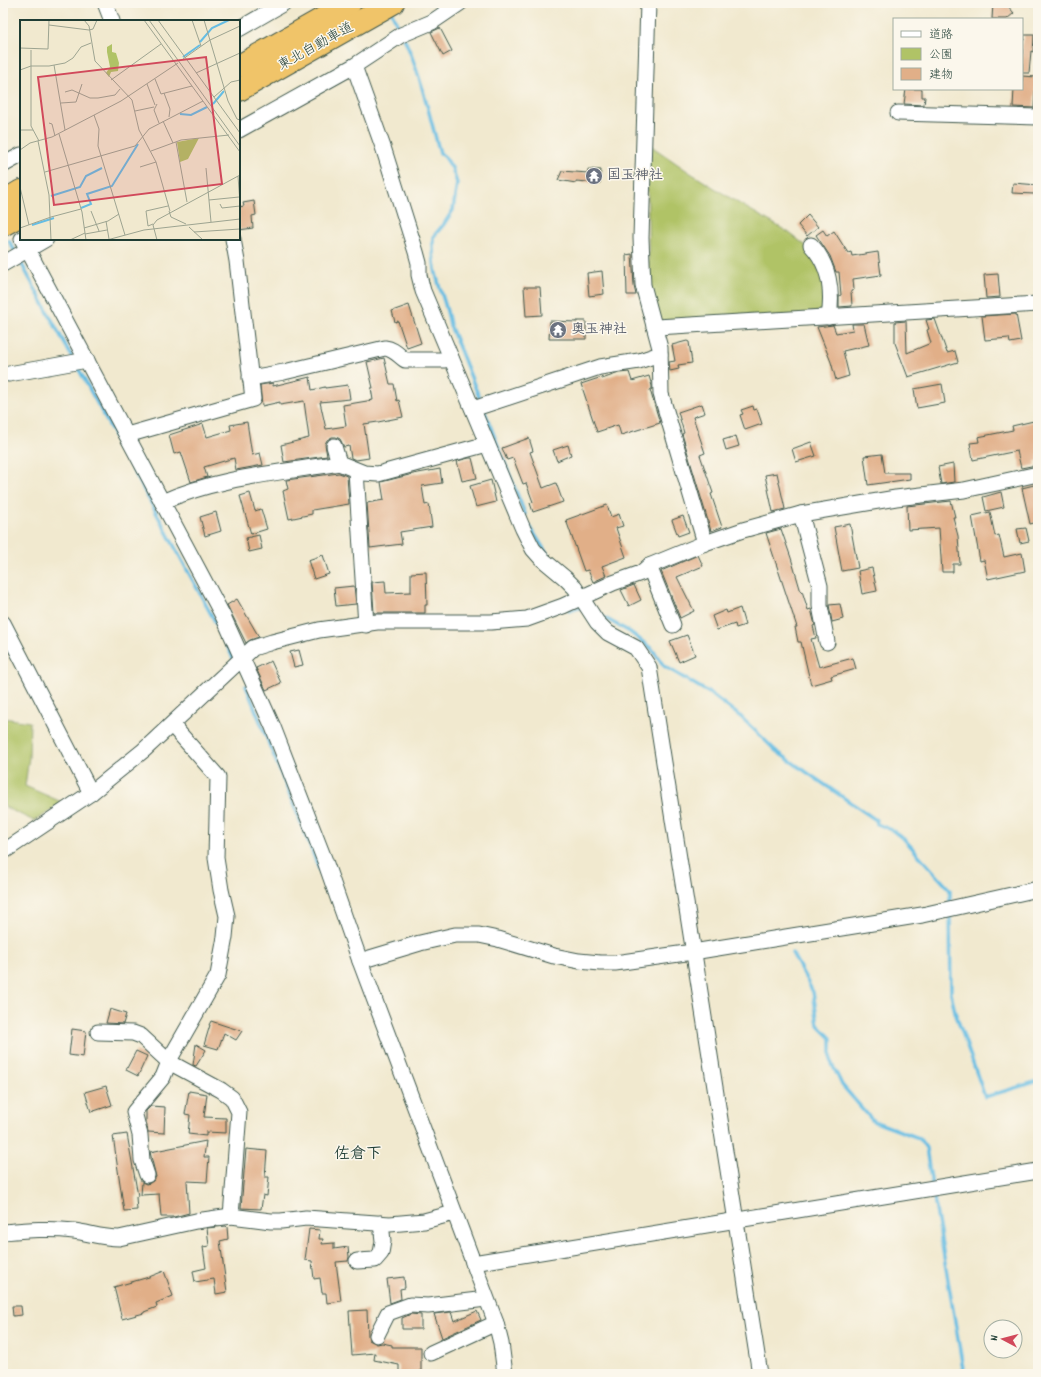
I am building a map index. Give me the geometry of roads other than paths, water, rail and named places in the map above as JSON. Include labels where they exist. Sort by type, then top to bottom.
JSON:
[{"type":"highway","name":"東北自動車道","points":[[240,89],[348,30],[393,3]]},
{"type":"highway","name":"東北自動車道","points":[[240,65],[343,7]]},
{"type":"highway","points":[[3,202],[20,192]]},
{"type":"street","points":[[104,3],[112,20]]},
{"type":"street","points":[[240,29],[284,3]]},
{"type":"street","points":[[240,129],[354,66],[401,35],[432,22],[460,3]]},
{"type":"street","points":[[648,3],[641,238],[643,285],[660,348],[661,394],[705,543]]},
{"type":"street","points":[[354,66],[383,148],[414,245],[419,263],[419,275],[423,291],[523,529],[533,549],[575,588],[597,622],[608,633],[636,648],[649,666],[760,1374]]},
{"type":"street","points":[[898,113],[1038,117]]},
{"type":"street","points":[[3,165],[20,156]]},
{"type":"street","points":[[3,264],[19,233]]},
{"type":"street","points":[[23,240],[223,616],[273,727],[319,846],[360,961],[496,1324],[501,1343],[505,1374]]},
{"type":"street","points":[[127,435],[253,399],[233,240]]},
{"type":"street","points":[[811,245],[823,260],[826,268],[829,288],[829,317]]},
{"type":"street","points":[[654,326],[665,327],[1038,304]]},
{"type":"street","points":[[250,378],[284,372],[385,348],[391,349],[405,360],[445,360],[451,358]]},
{"type":"street","points":[[472,409],[600,367],[639,361],[660,354]]},
{"type":"street","points":[[9,374],[87,360]]},
{"type":"street","points":[[162,502],[179,494],[232,480],[339,463],[364,473],[378,474],[487,444]]},
{"type":"street","points":[[334,446],[339,463]]},
{"type":"street","points":[[356,470],[366,625]]},
{"type":"street","points":[[3,852],[91,793],[144,750],[253,648],[318,630],[366,625],[377,622],[510,621],[527,619],[582,598],[613,583],[641,573],[649,566],[705,543],[743,530],[801,514],[896,498],[964,490],[1038,474]]},
{"type":"street","points":[[801,514],[820,586],[820,606],[827,642]]},
{"type":"street","points":[[649,566],[674,625]]},
{"type":"street","points":[[3,623],[91,793]]},
{"type":"street","points":[[147,1175],[142,1160],[140,1135],[134,1112],[163,1077],[169,1062],[218,975],[227,916],[216,858],[218,777],[172,725]]},
{"type":"street","points":[[360,961],[420,943],[455,935],[479,935],[498,939],[554,956],[579,961],[615,963],[922,915],[1038,889]]},
{"type":"street","points":[[98,1032],[133,1033],[142,1036],[169,1062],[221,1090],[232,1098],[238,1112],[230,1216]]},
{"type":"street","points":[[473,1263],[1038,1171]]},
{"type":"street","points":[[3,1232],[43,1229],[74,1231],[107,1238],[119,1238],[189,1222],[230,1216],[271,1221],[306,1218],[380,1223],[407,1223],[424,1221],[454,1213]]},
{"type":"street","points":[[357,1261],[375,1260],[381,1253],[383,1241],[380,1223]]},
{"type":"street","points":[[377,1335],[388,1313],[410,1305],[428,1306],[486,1299]]},
{"type":"street","points":[[431,1353],[496,1324]]},
{"type":"waterway","points":[[392,13],[400,31]]},
{"type":"waterway","points":[[404,38],[420,81],[440,153],[445,157],[452,168],[457,183],[453,210],[433,237],[433,253],[435,270],[447,309],[450,325],[481,402]]},
{"type":"waterway","points":[[9,241],[16,253]]},
{"type":"waterway","points":[[19,259],[73,359]]},
{"type":"waterway","points":[[77,366],[219,629],[234,660]]},
{"type":"waterway","points":[[484,410],[525,514]]},
{"type":"waterway","points":[[530,527],[547,554]]},
{"type":"waterway","points":[[569,611],[582,607]]},
{"type":"waterway","points":[[600,613],[603,617],[630,632],[652,649],[664,666],[711,694],[741,717],[776,751],[876,820],[877,824],[892,830],[905,840],[950,890],[950,905]]},
{"type":"waterway","points":[[246,686],[324,881]]},
{"type":"waterway","points":[[950,913],[951,993],[955,1012],[985,1097],[1038,1081]]},
{"type":"waterway","points":[[792,953],[813,992],[818,1025],[831,1038],[831,1062],[842,1085],[873,1121],[919,1138],[926,1148],[932,1186]]},
{"type":"waterway","points":[[933,1192],[964,1374]]},
{"type":"place","name":"国玉神社","points":[[594,176]]},
{"type":"place","name":"奥玉神社","points":[[558,330]]},
{"type":"district","name":"佐倉下","points":[[358,1154]]}]
